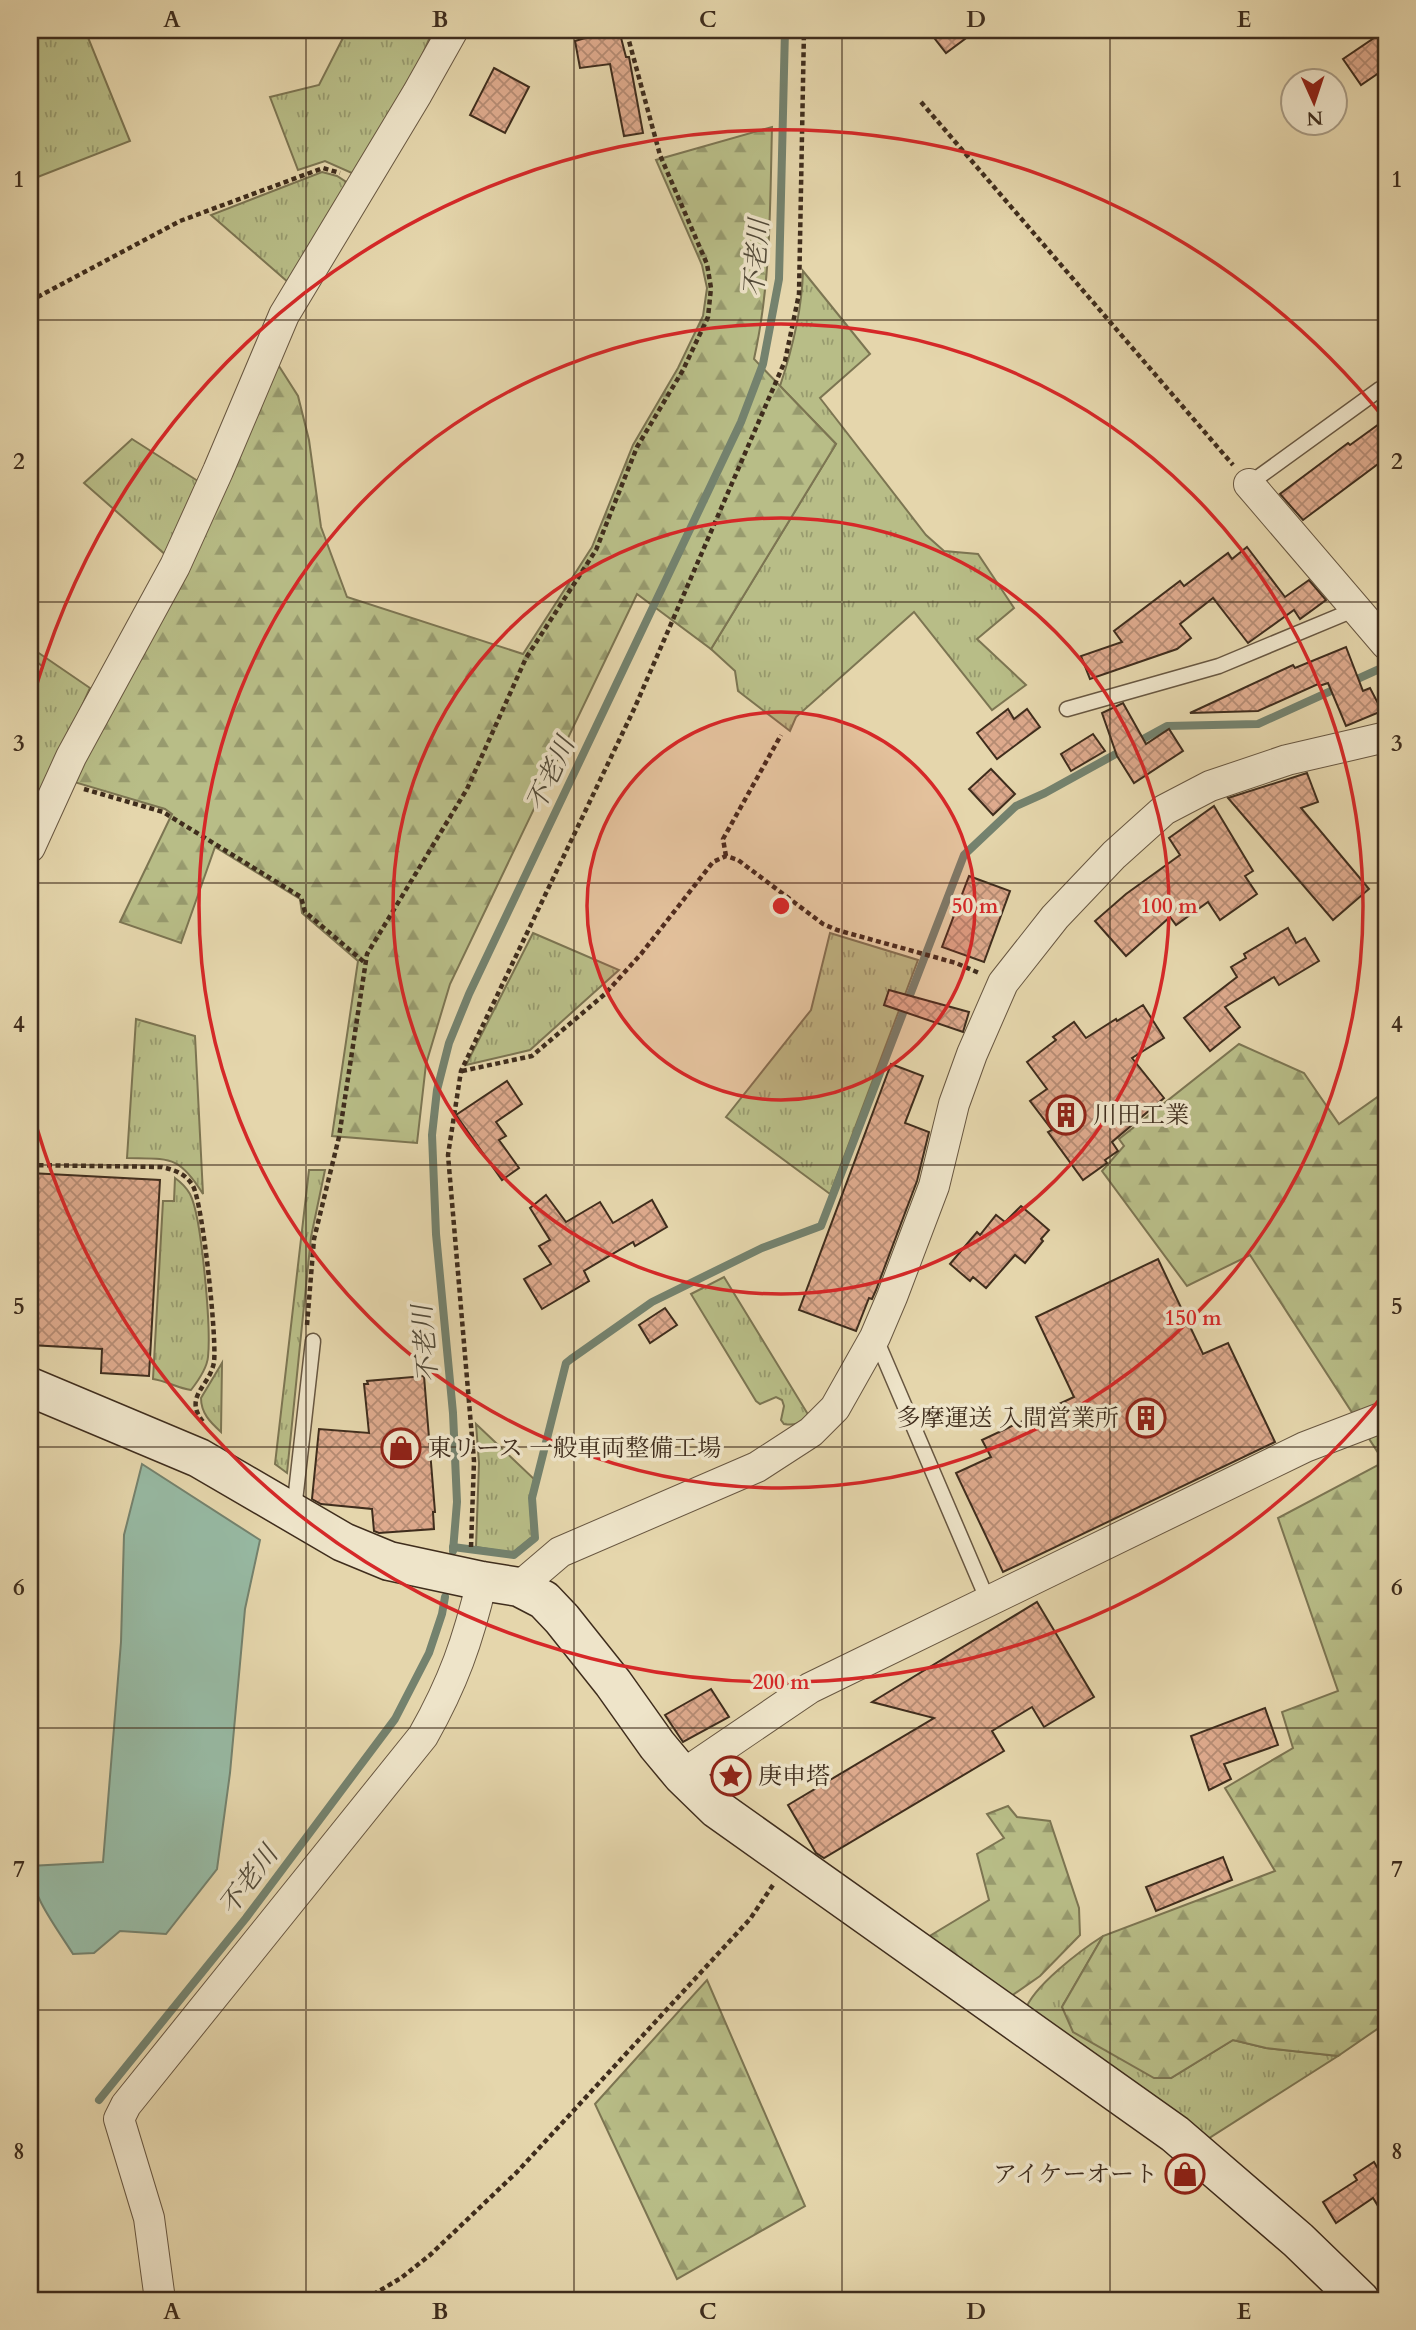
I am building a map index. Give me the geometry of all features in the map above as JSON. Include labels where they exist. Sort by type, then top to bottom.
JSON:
[{"type":"street","points":[[30,847],[38,807],[60,782],[111,679],[175,566],[284,315],[453,30]]},
{"type":"street","points":[[1250,484],[1386,645]]},
{"type":"street","points":[[519,1587],[560,1552],[757,1467],[811,1432],[835,1408],[876,1337],[934,1186],[954,1104],[1003,983],[1055,917],[1114,855],[1164,810],[1210,786],[1287,760],[1386,737]]},
{"type":"street","points":[[30,1387],[199,1458],[344,1542],[389,1561],[476,1563],[544,1601],[562,1619],[682,1775],[717,1809],[1175,2134],[1298,2241],[1360,2300]]},
{"type":"street","points":[[682,1775],[810,1688],[1305,1447],[1386,1416]]},
{"type":"street","points":[[160,2300],[149,2218],[119,2119],[126,2105],[422,1736],[446,1694],[463,1654],[476,1563]]},
{"type":"lane","points":[[1250,484],[1380,388]]},
{"type":"lane","points":[[1067,709],[1219,667],[1356,609]]},
{"type":"lane","points":[[876,1337],[988,1601]]},
{"type":"lane","points":[[294,1513],[313,1341]]},
{"type":"path","points":[[313,1341],[307,1324],[314,1239],[339,1137],[367,954],[467,789],[526,658],[596,550],[637,447],[683,370],[708,317],[711,288],[706,264],[660,155],[626,30]]},
{"type":"path","points":[[476,1563],[474,1461],[448,1155],[461,1071],[635,708],[785,361],[799,293],[804,30]]},
{"type":"path","points":[[921,102],[1250,484]]},
{"type":"path","points":[[30,301],[180,221],[323,167],[363,184]]},
{"type":"path","points":[[726,856],[723,839],[781,735]]},
{"type":"path","points":[[60,782],[163,812],[301,897],[304,912],[364,963]]},
{"type":"path","points":[[461,1071],[532,1056],[605,994],[642,954],[713,862],[726,856],[738,860],[823,923],[857,937],[956,963],[1003,983]]},
{"type":"path","points":[[30,1165],[162,1167],[176,1170],[186,1177],[200,1208],[213,1334],[214,1363],[195,1398],[196,1409],[207,1427]]},
{"type":"path","points":[[357,2300],[374,2294],[401,2278],[430,2255],[517,2172],[750,1919],[790,1862]]},
{"type":"green space","points":[[30,30],[85,30],[130,141],[30,180]]},
{"type":"green space","points":[[347,30],[433,30],[419,63],[354,174],[325,161],[298,170],[270,97],[319,85]]},
{"type":"green space","points":[[772,127],[767,273],[754,359],[836,444],[711,649],[637,594],[450,984],[426,1064],[417,1143],[332,1136],[358,961],[302,913],[300,899],[215,847],[181,943],[120,922],[172,814],[165,809],[74,782],[277,363],[298,396],[309,440],[321,527],[347,597],[523,654],[592,547],[633,445],[678,368],[703,316],[707,288],[702,265],[656,160]]},
{"type":"green space","points":[[322,172],[337,176],[351,185],[289,283],[211,215]]},
{"type":"green space","points":[[803,271],[870,354],[820,398],[926,535],[944,551],[978,554],[1014,608],[977,639],[1026,685],[992,710],[914,612],[796,717],[790,731],[738,691],[735,671],[711,649],[836,444],[780,386],[796,330]]},
{"type":"green space","points":[[132,439],[201,483],[167,556],[84,483]]},
{"type":"green space","points":[[30,647],[90,688],[41,798],[30,790],[30,692],[43,667],[30,656]]},
{"type":"green space","points":[[533,933],[619,970],[530,1050],[466,1065]]},
{"type":"green space","points":[[830,933],[918,960],[830,1194],[726,1117],[811,1010]]},
{"type":"green space","points":[[136,1019],[195,1036],[203,1194],[187,1172],[172,1162],[127,1158]]},
{"type":"green space","points":[[1239,1044],[1304,1073],[1339,1124],[1386,1091],[1386,2023],[1338,2056],[1266,2048],[1233,2040],[1171,2078],[1154,2078],[1073,2032],[1062,2007],[1103,1936],[1275,1871],[1225,1788],[1293,1748],[1282,1712],[1338,1691],[1278,1518],[1384,1462],[1250,1255],[1187,1286],[1102,1171],[1124,1146],[1119,1139]]},
{"type":"green space","points":[[309,1170],[325,1170],[311,1237],[287,1473],[275,1464]]},
{"type":"green space","points":[[175,1178],[184,1185],[194,1206],[202,1248],[207,1299],[207,1361],[191,1390],[153,1379],[163,1201],[174,1201]]},
{"type":"green space","points":[[724,1277],[809,1416],[800,1422],[784,1424],[781,1420],[784,1406],[782,1400],[776,1397],[760,1404],[756,1401],[691,1294]]},
{"type":"green space","points":[[222,1363],[221,1432],[207,1417],[201,1398]]},
{"type":"green space","points":[[476,1424],[534,1479],[530,1499],[532,1537],[513,1553],[476,1547],[479,1463]]},
{"type":"green space","points":[[1008,1806],[1017,1817],[1050,1821],[1079,1908],[1080,1935],[1040,1976],[1007,1999],[923,1940],[989,1900],[977,1854],[1004,1838],[987,1814]]},
{"type":"green space","points":[[1103,1936],[1062,2007],[1171,2078],[1233,2040],[1266,2048],[1338,2056],[1203,2142],[1025,2011],[1029,2001],[1047,1980]]},
{"type":"green space","points":[[707,1980],[805,2206],[677,2279],[595,2104]]},
{"type":"shaded area","points":[[142,1464],[260,1540],[245,1609],[230,1773],[217,1869],[166,1934],[120,1931],[94,1953],[73,1954],[40,1900],[31,1877],[30,1866],[103,1862],[121,1642],[124,1535]]},
{"type":"building","points":[[619,30],[626,57],[629,57],[643,133],[624,136],[610,64],[580,68],[575,41]]},
{"type":"building","points":[[928,30],[977,30],[946,53]]},
{"type":"building","points":[[1386,30],[1386,68],[1361,85],[1343,59]]},
{"type":"building","points":[[494,68],[529,87],[505,133],[470,115]]},
{"type":"building","points":[[1386,419],[1386,458],[1303,520],[1280,494],[1348,443],[1350,445]]},
{"type":"building","points":[[1247,547],[1285,597],[1309,580],[1326,600],[1300,619],[1294,610],[1248,643],[1213,598],[1180,624],[1191,638],[1177,649],[1090,679],[1081,656],[1122,642],[1114,631],[1180,581],[1184,586],[1228,553],[1232,559]]},
{"type":"building","points":[[1346,647],[1363,691],[1370,688],[1382,711],[1346,726],[1328,683],[1318,684],[1258,711],[1190,713],[1293,665],[1295,668]]},
{"type":"building","points":[[1123,703],[1146,744],[1169,729],[1183,751],[1134,783],[1117,756],[1102,713]]},
{"type":"building","points":[[1008,709],[1014,719],[1027,709],[1040,727],[997,759],[977,733]]},
{"type":"building","points":[[1093,734],[1105,751],[1071,771],[1061,754]]},
{"type":"building","points":[[991,769],[1015,794],[993,815],[969,789]]},
{"type":"building","points":[[1307,773],[1318,802],[1301,808],[1369,889],[1333,920],[1228,798]]},
{"type":"building","points":[[1214,806],[1253,871],[1245,876],[1257,894],[1220,920],[1208,902],[1176,925],[1170,917],[1126,956],[1095,921],[1126,894],[1180,855],[1169,838]]},
{"type":"building","points":[[969,876],[1010,891],[984,962],[942,947]]},
{"type":"building","points":[[1288,928],[1296,943],[1305,938],[1319,961],[1279,985],[1274,977],[1225,1007],[1240,1027],[1210,1051],[1184,1018],[1237,977],[1231,967],[1246,958],[1244,954]]},
{"type":"building","points":[[889,990],[969,1012],[963,1032],[884,1005]]},
{"type":"building","points":[[1143,1005],[1164,1038],[1132,1058],[1164,1098],[1112,1142],[1118,1151],[1105,1160],[1107,1163],[1083,1180],[1048,1132],[1052,1130],[1030,1101],[1047,1089],[1027,1062],[1056,1040],[1053,1037],[1074,1022],[1086,1038]]},
{"type":"building","points":[[891,1064],[923,1076],[905,1123],[929,1132],[917,1181],[876,1290],[872,1299],[869,1298],[856,1331],[799,1310]]},
{"type":"building","points":[[507,1081],[522,1104],[496,1122],[506,1136],[499,1140],[519,1168],[502,1180],[456,1115]]},
{"type":"building","points":[[30,1173],[160,1180],[149,1376],[101,1373],[102,1349],[30,1345]]},
{"type":"building","points":[[546,1195],[566,1222],[600,1202],[613,1223],[652,1200],[667,1227],[635,1246],[633,1242],[584,1271],[589,1281],[542,1309],[524,1279],[551,1264],[539,1246],[550,1240],[530,1208]]},
{"type":"building","points":[[1021,1206],[1049,1230],[1025,1263],[1015,1255],[986,1288],[973,1277],[970,1281],[950,1264],[977,1232],[980,1235],[996,1215],[1005,1222]]},
{"type":"building","name":"多摩運送 入間営業所","points":[[1158,1259],[1203,1354],[1228,1343],[1275,1442],[1003,1572],[956,1473],[991,1457],[982,1440],[1074,1397],[1036,1317]]},
{"type":"building","points":[[665,1308],[677,1325],[650,1343],[639,1325]]},
{"type":"building","points":[[424,1376],[435,1512],[434,1529],[379,1533],[374,1531],[372,1509],[321,1504],[312,1499],[319,1429],[369,1433],[364,1384],[368,1384],[367,1381]]},
{"type":"building","points":[[1037,1602],[1094,1697],[1044,1727],[1032,1707],[992,1731],[1004,1751],[824,1858],[816,1853],[788,1805],[934,1718],[872,1702]]},
{"type":"building","points":[[711,1689],[729,1717],[683,1742],[665,1715]]},
{"type":"building","points":[[1265,1708],[1278,1745],[1224,1764],[1231,1779],[1209,1790],[1191,1736]]},
{"type":"building","points":[[1223,1857],[1232,1880],[1156,1911],[1146,1887]]},
{"type":"building","points":[[1374,2162],[1386,2182],[1386,2219],[1373,2198],[1336,2223],[1323,2202],[1357,2180],[1354,2175]]},
{"type":"waterway","name":"不老川","points":[[453,1551],[457,1502],[453,1413],[436,1234],[432,1135],[437,1090],[449,1043],[469,994],[741,422],[763,364],[779,279],[785,30]]},
{"type":"waterway","points":[[1134,744],[1167,726],[1258,724],[1386,666]]},
{"type":"waterway","points":[[453,1547],[514,1555],[535,1538],[532,1498],[566,1363],[652,1302],[762,1248],[821,1226],[964,855],[1016,806],[1123,750]]},
{"type":"waterway","name":"不老川","points":[[99,2100],[246,1918],[395,1719],[429,1653],[445,1597]]},
{"type":"place","name":"川田工業","points":[[1066,1115]]},
{"type":"place","name":"多摩運送 入間営業所","points":[[1146,1418]]},
{"type":"place","name":"東リース 一般車両整備工場","points":[[401,1448]]},
{"type":"place","name":"庚申塔","points":[[731,1776]]},
{"type":"place","name":"アイケーオート","points":[[1185,2174]]}]
